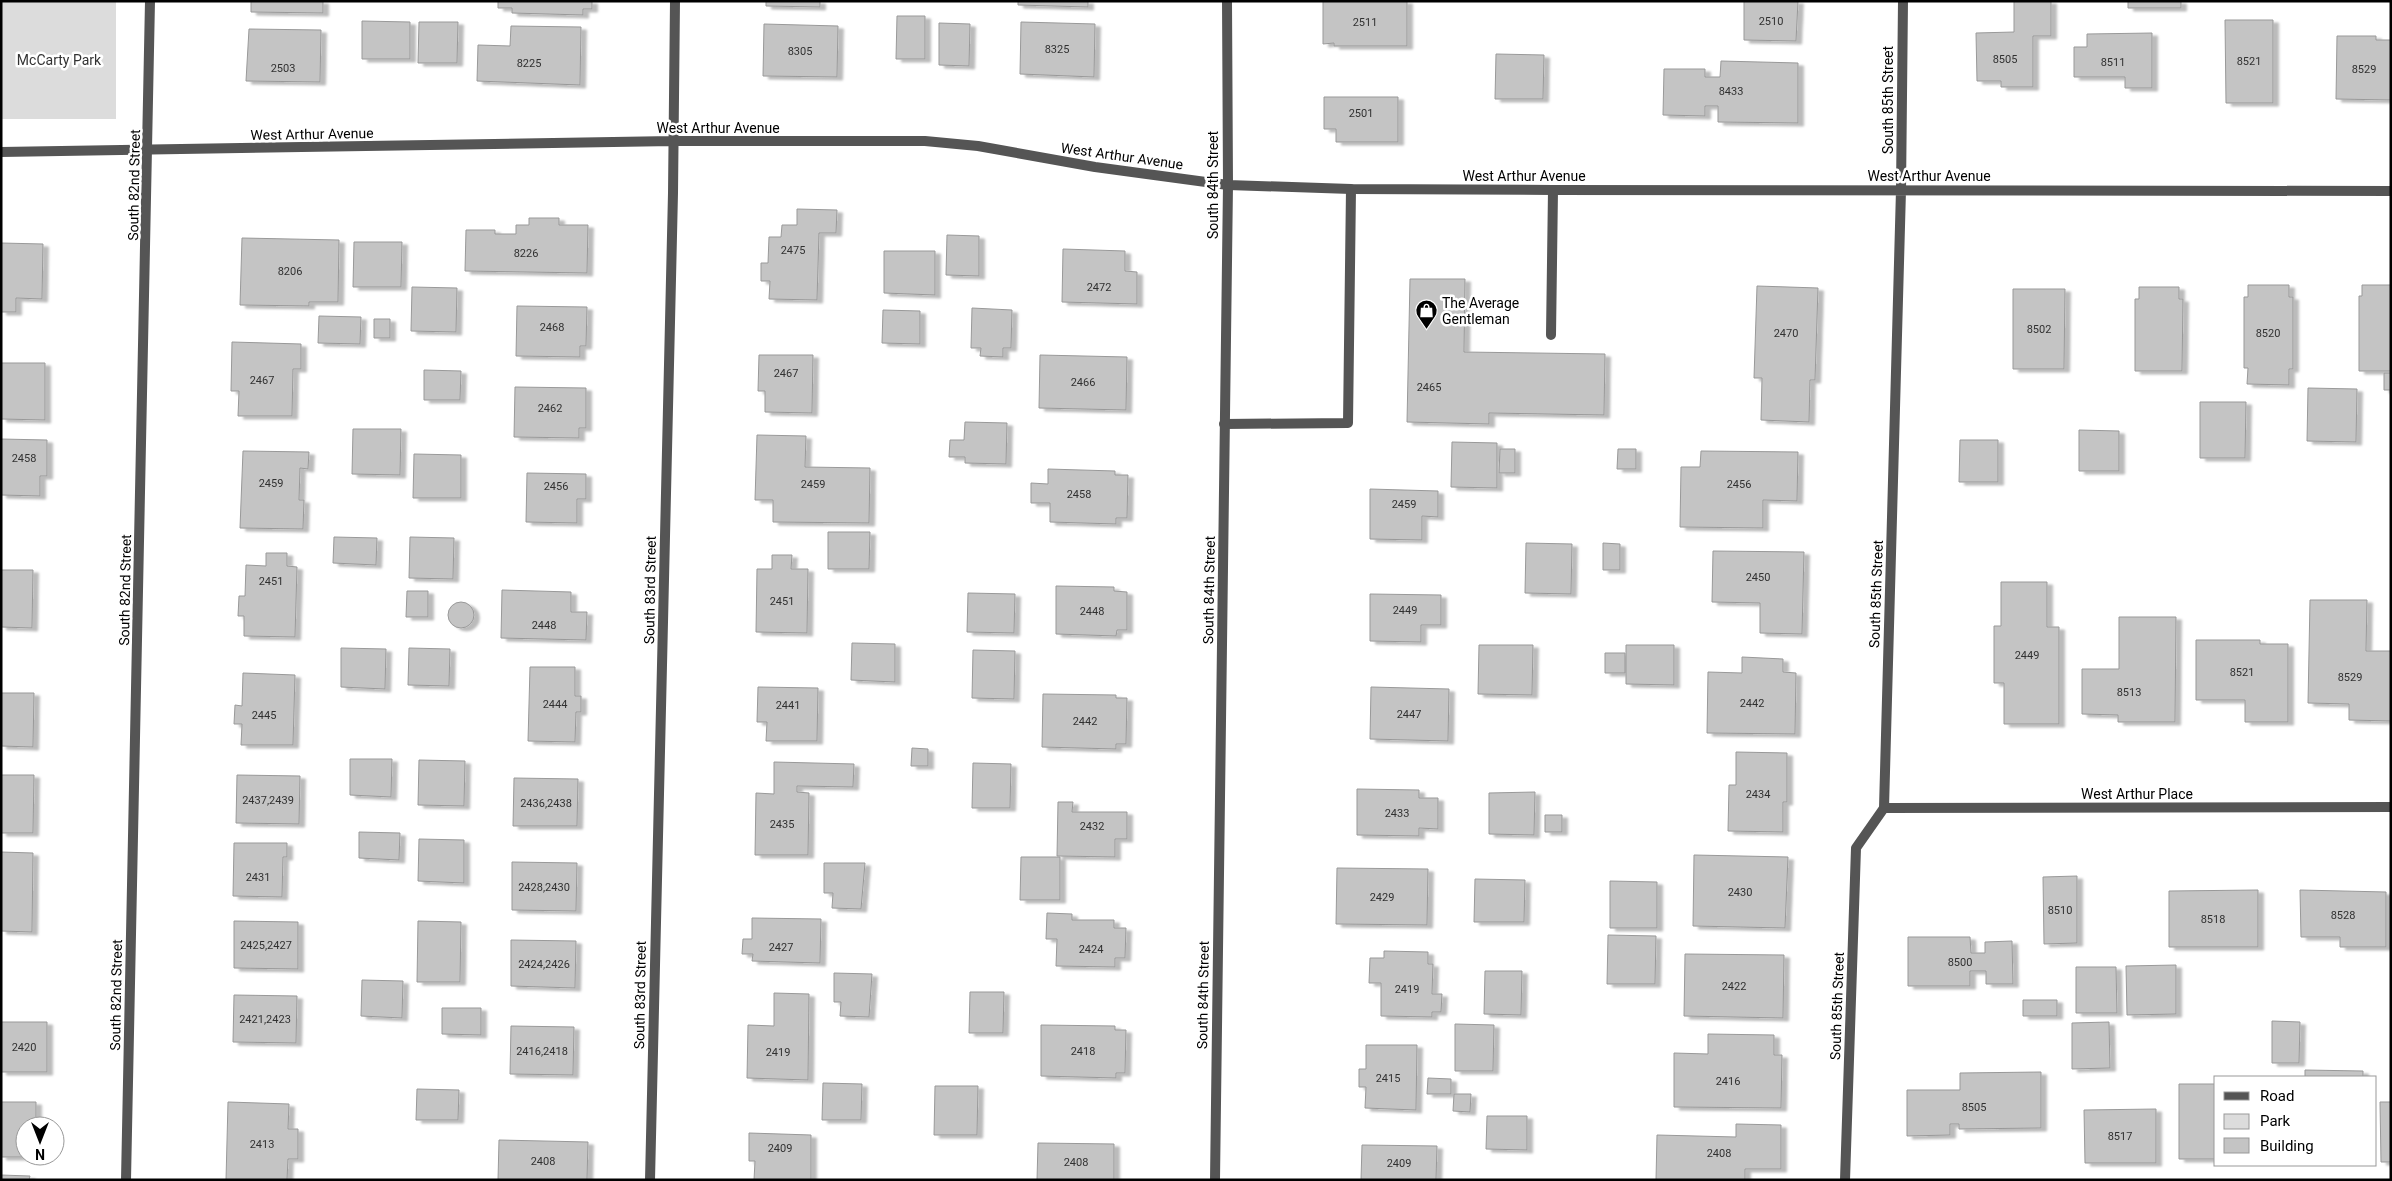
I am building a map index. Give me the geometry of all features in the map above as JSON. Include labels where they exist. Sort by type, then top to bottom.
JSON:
[{"type":"street","name":"South 82nd Street","points":[[126,1180],[150,1]]},
{"type":"street","name":"South 83rd Street","points":[[650,1180],[674,141],[675,1]]},
{"type":"street","name":"South 84th Street","points":[[1215,1180],[1228,185],[1227,1]]},
{"type":"street","name":"South 85th Street","points":[[1845,1180],[1856,848],[1884,808],[1901,190],[1902,1]]},
{"type":"street","name":"West Arthur Avenue","points":[[1,152],[674,141],[925,141],[978,146],[1095,167],[1228,185],[1351,189],[2391,191]]},
{"type":"street","points":[[1224,424],[1348,423],[1351,189]]},
{"type":"street","points":[[1552,335],[1553,190]]},
{"type":"street","name":"West Arthur Place","points":[[1884,808],[2391,807]]},
{"type":"green space","name":"McCarty Park","points":[[1,1],[116,1],[116,119],[1,119]]},
{"type":"building","points":[[251,1],[323,1],[323,13],[251,12]]},
{"type":"building","points":[[498,1],[592,1],[592,9],[583,9],[583,15],[512,13],[512,8],[498,8]]},
{"type":"building","points":[[766,1],[820,1],[820,7],[766,6]]},
{"type":"building","points":[[1018,1],[1088,1],[1088,7],[1018,5]]},
{"type":"building","points":[[1323,1],[1407,1],[1407,46],[1334,46],[1334,43],[1323,44]]},
{"type":"building","points":[[1744,1],[1798,1],[1796,41],[1744,40]]},
{"type":"building","points":[[2014,1],[2051,1],[2051,36],[2033,36],[2033,87],[2001,87],[2001,81],[1977,81],[1976,33],[2014,32]]},
{"type":"building","points":[[2128,1],[2181,1],[2181,8],[2128,8]]},
{"type":"building","points":[[897,16],[925,16],[925,59],[896,59]]},
{"type":"building","points":[[2225,20],[2273,20],[2273,103],[2226,103]]},
{"type":"building","points":[[362,21],[410,22],[410,59],[362,59]]},
{"type":"building","points":[[419,22],[458,22],[457,63],[418,63]]},
{"type":"building","points":[[1021,22],[1095,24],[1094,77],[1020,74]]},
{"type":"building","points":[[939,23],[970,24],[969,66],[939,65]]},
{"type":"building","points":[[764,24],[838,26],[837,77],[763,76]]},
{"type":"building","points":[[511,26],[581,27],[580,85],[477,81],[478,45],[510,46]]},
{"type":"building","points":[[249,29],[321,30],[320,82],[246,81]]},
{"type":"building","points":[[2152,33],[2152,88],[2125,88],[2125,77],[2074,77],[2074,47],[2087,47],[2087,34]]},
{"type":"building","points":[[2337,36],[2376,36],[2376,40],[2391,40],[2391,100],[2336,99]]},
{"type":"building","points":[[1496,54],[1544,55],[1543,99],[1495,99]]},
{"type":"building","points":[[1721,61],[1798,63],[1798,123],[1718,122],[1718,106],[1705,106],[1705,116],[1663,115],[1664,69],[1705,69],[1705,77],[1720,77]]},
{"type":"building","points":[[1324,97],[1398,97],[1398,142],[1336,142],[1336,129],[1324,129]]},
{"type":"building","points":[[797,209],[837,210],[836,233],[819,233],[817,300],[769,299],[770,281],[761,281],[761,263],[768,263],[769,237],[781,237],[782,225],[797,225]]},
{"type":"building","points":[[529,218],[559,218],[559,225],[588,225],[587,273],[465,271],[466,230],[495,230],[495,234],[516,234],[516,225],[529,225]]},
{"type":"building","points":[[947,235],[979,236],[979,276],[946,275]]},
{"type":"building","points":[[242,238],[339,240],[338,302],[309,302],[309,306],[240,305]]},
{"type":"building","points":[[354,242],[402,242],[401,287],[353,287]]},
{"type":"building","points":[[1,243],[43,244],[42,299],[16,298],[16,312],[1,312]]},
{"type":"building","points":[[1063,249],[1125,251],[1125,271],[1137,272],[1137,304],[1062,302]]},
{"type":"building","points":[[884,251],[935,251],[935,295],[884,293]]},
{"type":"building","points":[[1410,279],[1465,279],[1464,352],[1605,354],[1604,415],[1489,413],[1489,424],[1407,422]]},
{"type":"building","points":[[2248,285],[2289,285],[2289,297],[2293,297],[2293,369],[2289,369],[2289,385],[2247,384],[2248,368],[2244,368],[2244,297],[2248,297]]},
{"type":"building","points":[[2362,285],[2391,285],[2391,371],[2359,371],[2359,296],[2362,296]]},
{"type":"building","points":[[1757,286],[1818,288],[1815,380],[1810,380],[1809,422],[1761,420],[1762,378],[1754,378]]},
{"type":"building","points":[[412,287],[457,288],[456,332],[411,331]]},
{"type":"building","points":[[2139,287],[2179,287],[2179,299],[2183,299],[2182,371],[2135,371],[2135,299],[2139,299]]},
{"type":"building","points":[[2013,289],[2065,289],[2064,369],[2013,369]]},
{"type":"building","points":[[517,306],[587,307],[586,346],[580,346],[580,357],[516,356]]},
{"type":"building","points":[[972,308],[1012,310],[1011,348],[1003,348],[1003,357],[980,356],[981,348],[971,348]]},
{"type":"building","points":[[883,310],[920,311],[920,344],[882,343]]},
{"type":"building","points":[[319,316],[361,317],[360,344],[318,343]]},
{"type":"building","points":[[374,319],[390,319],[390,338],[374,338]]},
{"type":"building","points":[[232,342],[301,344],[301,369],[293,369],[292,416],[238,416],[239,391],[231,391]]},
{"type":"building","points":[[759,355],[813,355],[812,413],[765,412],[765,391],[758,391]]},
{"type":"building","points":[[1040,355],[1127,357],[1126,410],[1039,408]]},
{"type":"building","points":[[1,363],[45,363],[45,420],[1,419]]},
{"type":"building","points":[[424,370],[461,371],[460,400],[424,400]]},
{"type":"building","points":[[2384,373],[2391,373],[2391,390],[2384,390]]},
{"type":"building","points":[[515,387],[586,388],[586,428],[579,428],[579,438],[514,437]]},
{"type":"building","points":[[2308,388],[2357,389],[2356,442],[2307,441]]},
{"type":"building","points":[[2200,402],[2246,402],[2245,458],[2200,458]]},
{"type":"building","points":[[965,422],[1007,423],[1006,464],[965,463],[965,457],[949,457],[950,440],[964,440]]},
{"type":"building","points":[[353,429],[401,429],[400,475],[352,474]]},
{"type":"building","points":[[2079,430],[2119,431],[2119,471],[2079,471]]},
{"type":"building","points":[[757,435],[806,436],[805,467],[870,468],[869,523],[773,522],[773,500],[755,500]]},
{"type":"building","points":[[1,439],[47,440],[47,476],[40,476],[40,496],[1,495]]},
{"type":"building","points":[[1960,440],[1998,440],[1998,482],[1959,482]]},
{"type":"building","points":[[1452,442],[1497,443],[1497,488],[1451,487]]},
{"type":"building","points":[[1500,449],[1515,449],[1515,473],[1499,473]]},
{"type":"building","points":[[1618,449],[1636,449],[1636,469],[1617,469]]},
{"type":"building","points":[[243,451],[309,452],[308,469],[300,468],[299,500],[304,500],[303,529],[240,528]]},
{"type":"building","points":[[1701,451],[1798,452],[1797,501],[1763,500],[1763,528],[1680,527],[1681,467],[1700,467]]},
{"type":"building","points":[[414,454],[461,455],[461,498],[413,498]]},
{"type":"building","points":[[1048,469],[1115,471],[1115,475],[1128,475],[1127,518],[1116,518],[1116,524],[1050,522],[1050,503],[1031,503],[1031,483],[1048,484]]},
{"type":"building","points":[[527,473],[586,474],[586,499],[577,499],[577,523],[526,522]]},
{"type":"building","points":[[1370,489],[1438,491],[1438,517],[1422,516],[1422,540],[1370,539]]},
{"type":"building","points":[[828,532],[870,532],[869,569],[828,569]]},
{"type":"building","points":[[334,537],[377,538],[376,565],[333,563]]},
{"type":"building","points":[[410,537],[454,538],[453,579],[409,578]]},
{"type":"building","points":[[1526,543],[1572,544],[1571,594],[1525,593]]},
{"type":"building","points":[[1603,543],[1620,544],[1620,570],[1603,570]]},
{"type":"building","points":[[1713,551],[1804,552],[1802,634],[1760,633],[1760,603],[1712,602]]},
{"type":"building","points":[[266,553],[287,553],[287,566],[297,567],[295,637],[244,636],[244,616],[238,616],[239,596],[245,596],[246,565],[266,566]]},
{"type":"building","points":[[772,555],[792,555],[791,569],[808,569],[807,633],[756,632],[757,569],[772,569]]},
{"type":"building","points":[[1,570],[33,570],[32,628],[1,627]]},
{"type":"building","points":[[2001,582],[2047,582],[2047,627],[2059,627],[2059,724],[2004,724],[2004,683],[1994,683],[1994,626],[2001,626]]},
{"type":"building","points":[[1056,586],[1114,587],[1114,591],[1127,592],[1127,630],[1117,630],[1116,636],[1056,634]]},
{"type":"building","points":[[502,590],[571,592],[571,612],[587,612],[586,640],[501,638]]},
{"type":"building","points":[[407,591],[428,591],[428,617],[406,617]]},
{"type":"building","points":[[968,593],[1015,594],[1014,633],[967,632]]},
{"type":"building","points":[[1370,594],[1441,595],[1441,625],[1421,625],[1421,642],[1370,641]]},
{"type":"building","points":[[2310,600],[2367,600],[2366,651],[2391,651],[2391,721],[2349,720],[2349,704],[2308,703]]},
{"type":"building","points":[[461,602],[470,606],[474,615],[470,624],[461,628],[452,624],[448,615],[452,606]]},
{"type":"building","points":[[2119,617],[2176,617],[2175,722],[2118,722],[2118,715],[2082,714],[2082,669],[2119,669]]},
{"type":"building","points":[[2196,640],[2260,640],[2260,644],[2288,644],[2288,722],[2245,722],[2245,700],[2196,700]]},
{"type":"building","points":[[852,643],[895,644],[895,682],[851,680]]},
{"type":"building","points":[[1479,645],[1533,645],[1532,695],[1478,694]]},
{"type":"building","points":[[1626,645],[1674,645],[1674,685],[1626,684]]},
{"type":"building","points":[[341,648],[386,649],[385,689],[341,687]]},
{"type":"building","points":[[409,648],[450,649],[449,686],[408,685]]},
{"type":"building","points":[[973,650],[1015,651],[1014,699],[972,698]]},
{"type":"building","points":[[1605,653],[1625,653],[1625,673],[1605,673]]},
{"type":"building","points":[[1742,657],[1783,659],[1783,672],[1796,673],[1795,734],[1707,733],[1708,672],[1742,673]]},
{"type":"building","points":[[530,667],[575,667],[575,696],[581,696],[581,712],[576,712],[575,742],[528,741]]},
{"type":"building","points":[[243,673],[295,675],[293,745],[241,745],[242,724],[234,724],[235,705],[242,706]]},
{"type":"building","points":[[758,687],[818,688],[817,741],[766,741],[767,722],[757,722]]},
{"type":"building","points":[[1371,687],[1449,689],[1448,741],[1370,739]]},
{"type":"building","points":[[1,693],[34,693],[33,747],[1,746]]},
{"type":"building","points":[[1043,694],[1116,695],[1116,698],[1127,698],[1126,744],[1116,744],[1116,749],[1042,747]]},
{"type":"building","points":[[912,748],[928,749],[928,766],[911,766]]},
{"type":"building","points":[[1736,752],[1787,753],[1787,802],[1783,802],[1783,832],[1728,831],[1729,785],[1736,785]]},
{"type":"building","points":[[350,759],[392,759],[391,797],[350,795]]},
{"type":"building","points":[[419,760],[465,761],[464,806],[418,805]]},
{"type":"building","points":[[774,762],[854,764],[853,787],[797,786],[797,792],[809,793],[808,855],[755,855],[756,793],[774,794]]},
{"type":"building","points":[[973,763],[1011,764],[1010,808],[972,808]]},
{"type":"building","points":[[1,775],[34,775],[33,833],[1,833]]},
{"type":"building","points":[[237,775],[300,776],[299,824],[236,823]]},
{"type":"building","points":[[514,778],[578,779],[577,826],[513,826]]},
{"type":"building","points":[[1357,789],[1419,790],[1419,798],[1438,798],[1438,829],[1419,828],[1419,836],[1357,835]]},
{"type":"building","points":[[1535,792],[1534,835],[1489,834],[1489,793]]},
{"type":"building","points":[[1058,802],[1073,802],[1072,812],[1127,812],[1127,839],[1115,839],[1115,857],[1057,856]]},
{"type":"building","points":[[1545,815],[1562,815],[1562,832],[1545,832]]},
{"type":"building","points":[[359,832],[400,833],[399,860],[359,858]]},
{"type":"building","points":[[419,839],[464,840],[464,883],[418,881]]},
{"type":"building","points":[[234,843],[287,843],[287,857],[283,857],[282,897],[233,896]]},
{"type":"building","points":[[1,852],[33,853],[32,932],[1,931]]},
{"type":"building","points":[[1694,855],[1788,857],[1785,928],[1693,926]]},
{"type":"building","points":[[1021,857],[1060,857],[1060,900],[1020,900]]},
{"type":"building","points":[[512,862],[577,863],[576,911],[512,910]]},
{"type":"building","points":[[824,863],[865,863],[861,909],[832,908],[833,893],[824,893]]},
{"type":"building","points":[[1337,868],[1428,869],[1427,925],[1336,924]]},
{"type":"building","points":[[2077,876],[2077,943],[2044,944],[2043,877]]},
{"type":"building","points":[[1475,879],[1525,880],[1524,922],[1474,922]]},
{"type":"building","points":[[1610,881],[1657,882],[1657,928],[1610,928]]},
{"type":"building","points":[[2258,890],[2258,947],[2169,947],[2169,891]]},
{"type":"building","points":[[2300,890],[2386,892],[2386,947],[2340,947],[2340,937],[2301,937]]},
{"type":"building","points":[[1047,913],[1072,914],[1072,920],[1114,920],[1114,928],[1126,928],[1125,958],[1115,958],[1115,967],[1056,966],[1057,939],[1046,939]]},
{"type":"building","points":[[752,918],[821,919],[820,963],[752,961],[753,954],[742,954],[743,939],[752,939]]},
{"type":"building","points":[[234,921],[298,922],[298,969],[234,968]]},
{"type":"building","points":[[418,921],[461,922],[460,982],[417,982]]},
{"type":"building","points":[[1608,935],[1656,936],[1655,984],[1607,984]]},
{"type":"building","points":[[1908,937],[1970,937],[1971,953],[1985,953],[1985,942],[2012,941],[2013,984],[1986,984],[1986,971],[1970,971],[1970,986],[1908,986]]},
{"type":"building","points":[[511,940],[576,941],[575,988],[511,986]]},
{"type":"building","points":[[1384,951],[1428,952],[1428,964],[1433,964],[1432,994],[1442,994],[1441,1012],[1432,1012],[1432,1017],[1381,1016],[1381,983],[1369,983],[1370,958],[1384,958]]},
{"type":"building","points":[[1685,954],[1784,955],[1783,1018],[1684,1016]]},
{"type":"building","points":[[2176,965],[2176,1014],[2127,1015],[2126,966]]},
{"type":"building","points":[[2076,967],[2116,967],[2117,1013],[2076,1013]]},
{"type":"building","points":[[1485,971],[1522,971],[1521,1015],[1484,1014]]},
{"type":"building","points":[[834,973],[872,974],[869,1017],[840,1016],[841,1002],[834,1002]]},
{"type":"building","points":[[362,980],[403,981],[402,1018],[361,1016]]},
{"type":"building","points":[[970,992],[1004,992],[1003,1033],[969,1033]]},
{"type":"building","points":[[774,993],[809,994],[808,1080],[747,1078],[748,1025],[774,1026]]},
{"type":"building","points":[[234,995],[297,996],[296,1043],[233,1042]]},
{"type":"building","points":[[2023,1000],[2057,1000],[2057,1016],[2023,1016]]},
{"type":"building","points":[[442,1008],[481,1008],[481,1035],[442,1034]]},
{"type":"building","points":[[2272,1021],[2300,1022],[2299,1063],[2272,1063]]},
{"type":"building","points":[[1,1022],[47,1022],[47,1072],[1,1072]]},
{"type":"building","points":[[2109,1022],[2110,1068],[2072,1069],[2072,1023]]},
{"type":"building","points":[[1455,1024],[1494,1025],[1493,1071],[1455,1071]]},
{"type":"building","points":[[1041,1025],[1115,1026],[1115,1030],[1126,1030],[1125,1073],[1116,1073],[1116,1078],[1041,1076]]},
{"type":"building","points":[[511,1026],[574,1027],[573,1075],[510,1074]]},
{"type":"building","points":[[1708,1034],[1774,1035],[1774,1055],[1782,1055],[1781,1108],[1674,1107],[1674,1053],[1708,1054]]},
{"type":"building","points":[[1366,1045],[1417,1045],[1416,1110],[1365,1108],[1366,1087],[1359,1087],[1359,1069],[1366,1069]]},
{"type":"building","points":[[2305,1070],[2363,1071],[2363,1076],[2305,1076]]},
{"type":"building","points":[[2041,1072],[2041,1128],[1959,1129],[1959,1124],[1950,1124],[1950,1135],[1907,1136],[1907,1090],[1960,1090],[1960,1073]]},
{"type":"building","points":[[1428,1078],[1451,1079],[1451,1094],[1427,1094]]},
{"type":"building","points":[[823,1083],[862,1084],[861,1120],[822,1120]]},
{"type":"building","points":[[2179,1084],[2214,1084],[2214,1159],[2179,1159]]},
{"type":"building","points":[[935,1086],[978,1086],[977,1135],[934,1135]]},
{"type":"building","points":[[417,1089],[459,1090],[458,1120],[416,1120]]},
{"type":"building","points":[[1454,1094],[1471,1094],[1470,1112],[1453,1111]]},
{"type":"building","points":[[1,1102],[36,1102],[36,1116],[15,1116],[15,1157],[1,1157]]},
{"type":"building","points":[[228,1102],[289,1104],[288,1129],[298,1129],[298,1159],[288,1159],[287,1180],[226,1180]]},
{"type":"building","points":[[2380,1102],[2391,1102],[2391,1162],[2381,1162]]},
{"type":"building","points":[[2156,1109],[2156,1163],[2085,1163],[2084,1110]]},
{"type":"building","points":[[1487,1116],[1527,1116],[1527,1150],[1486,1149]]},
{"type":"building","points":[[1736,1124],[1781,1125],[1781,1169],[1745,1169],[1745,1180],[1656,1180],[1657,1135],[1736,1137]]},
{"type":"building","points":[[749,1133],[811,1135],[811,1180],[754,1180],[755,1161],[749,1161]]},
{"type":"building","points":[[499,1140],[588,1142],[587,1180],[498,1180]]},
{"type":"building","points":[[1038,1143],[1114,1144],[1114,1180],[1037,1180]]},
{"type":"building","points":[[1362,1145],[1437,1146],[1436,1180],[1361,1180]]},
{"type":"building","points":[[1,1175],[30,1176],[29,1180],[1,1180]]},
{"type":"place","name":"The Average Gentleman","points":[[1426,330]]}]
